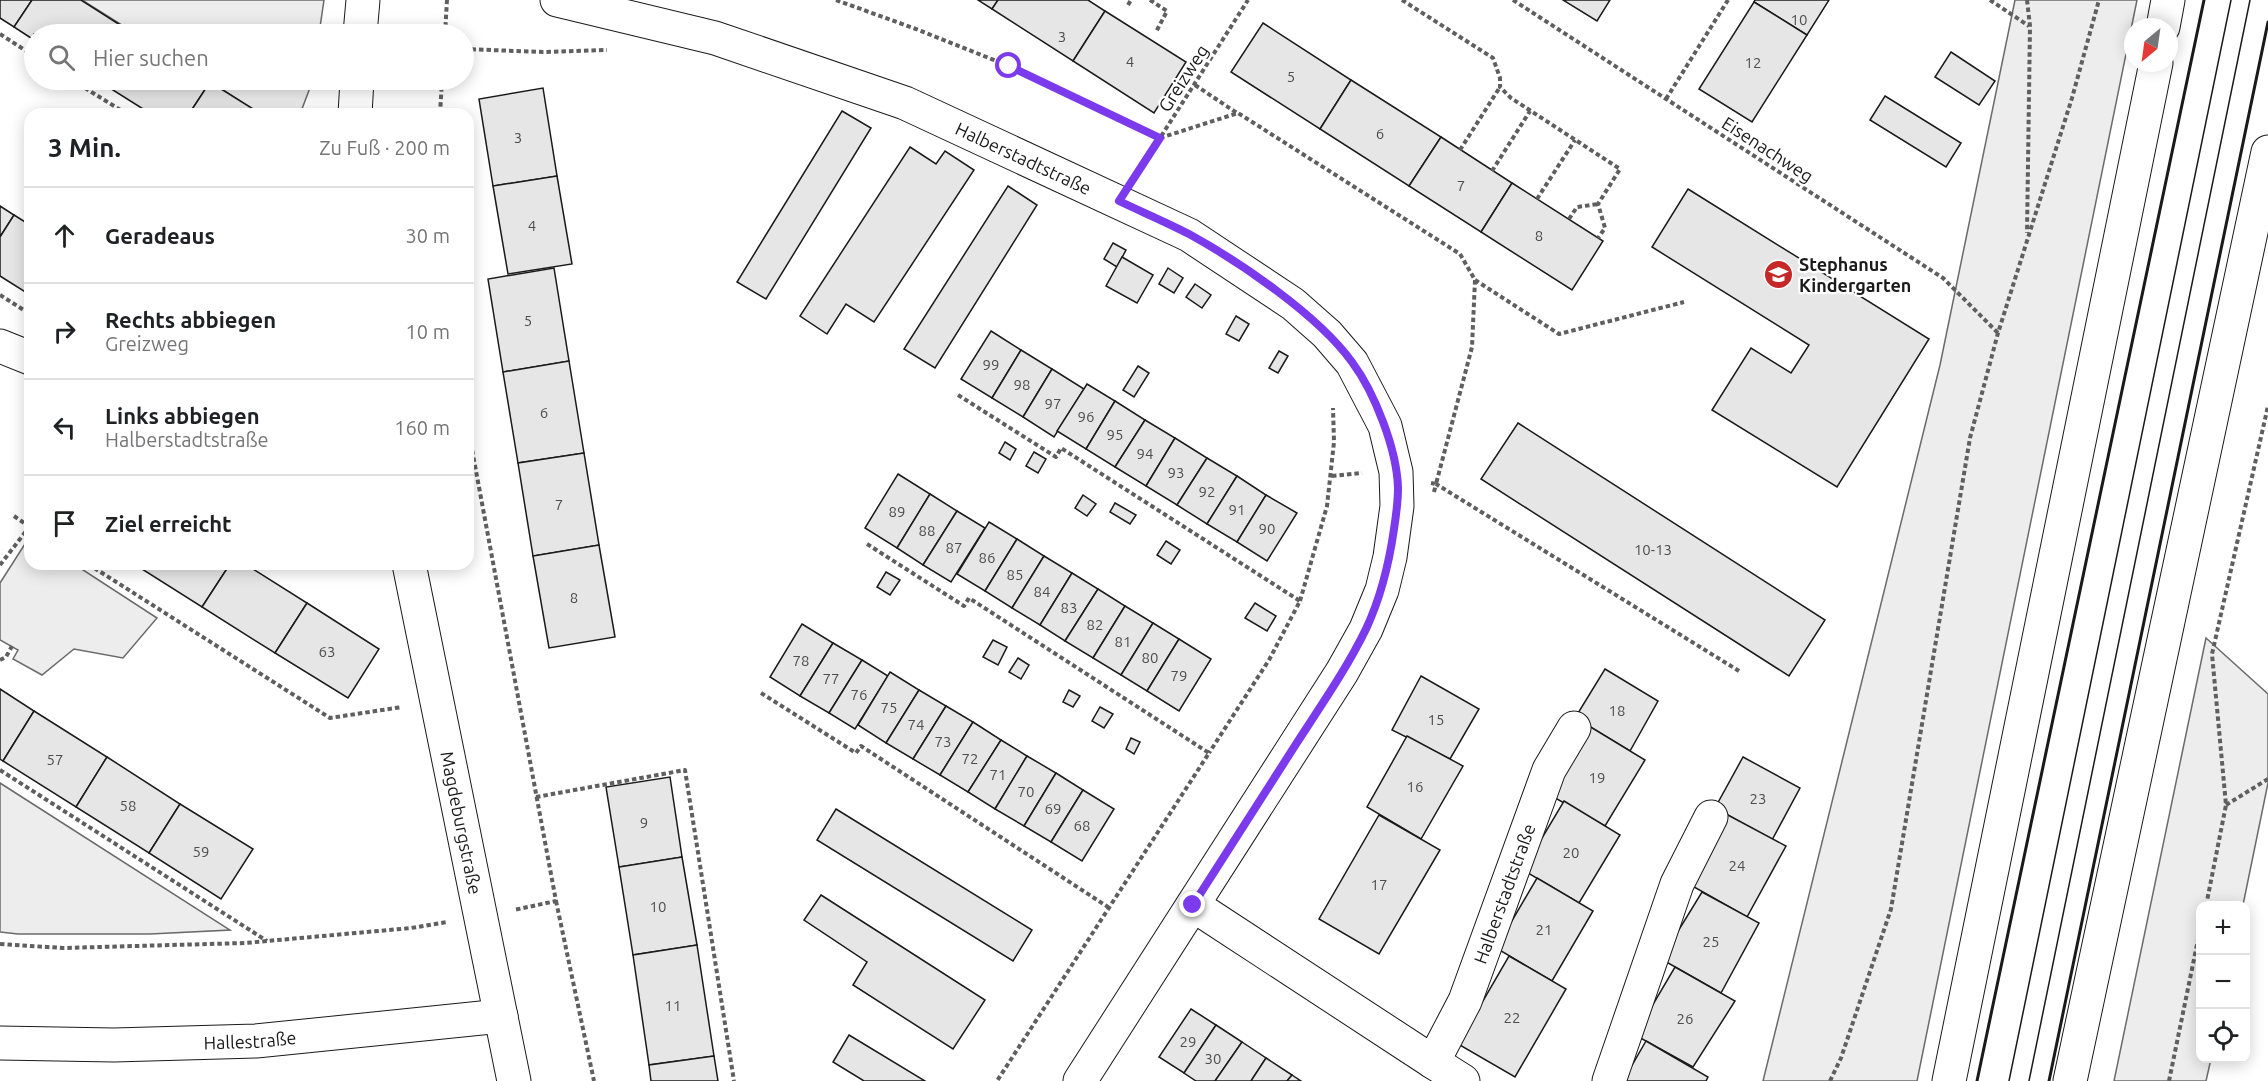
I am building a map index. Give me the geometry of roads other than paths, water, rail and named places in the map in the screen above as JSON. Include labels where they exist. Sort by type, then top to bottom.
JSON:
[{"type":"main road","points":[[361,24],[363,0]]},
{"type":"main road","name":"Halberstadtstraße","points":[[556,0],[617,7],[905,103],[1189,235],[1293,304],[1327,334],[1353,363],[1374,401],[1385,426],[1396,472],[1397,506],[1390,557],[1382,590],[1366,628],[1342,672],[1080,1081]]},
{"type":"main road","points":[[2165,18],[2168,0]]},
{"type":"main road","points":[[1949,1081],[2154,72]]},
{"type":"main road","points":[[356,108],[357,90]]},
{"type":"main road","points":[[2070,1081],[2268,152]]},
{"type":"main road","points":[[0,346],[24,356]]},
{"type":"main road","name":"Magdeburgstraße","points":[[410,570],[514,1081]]},
{"type":"main road","name":"Halberstadtstraße","points":[[1433,1062],[1465,1001],[1549,770],[1574,728]]},
{"type":"main road","points":[[1609,1081],[1677,884],[1711,817]]},
{"type":"main road","points":[[1193,905],[1463,1081]]},
{"type":"main road","name":"Hallestraße","points":[[0,1043],[114,1045],[256,1041],[501,1016]]},
{"type":"tram line","points":[[2009,1081],[2231,0]]},
{"type":"tram line","points":[[2029,1081],[2250,0]]},
{"type":"place","name":"Stephanus Kindergarten","points":[[1778,274]]}]
